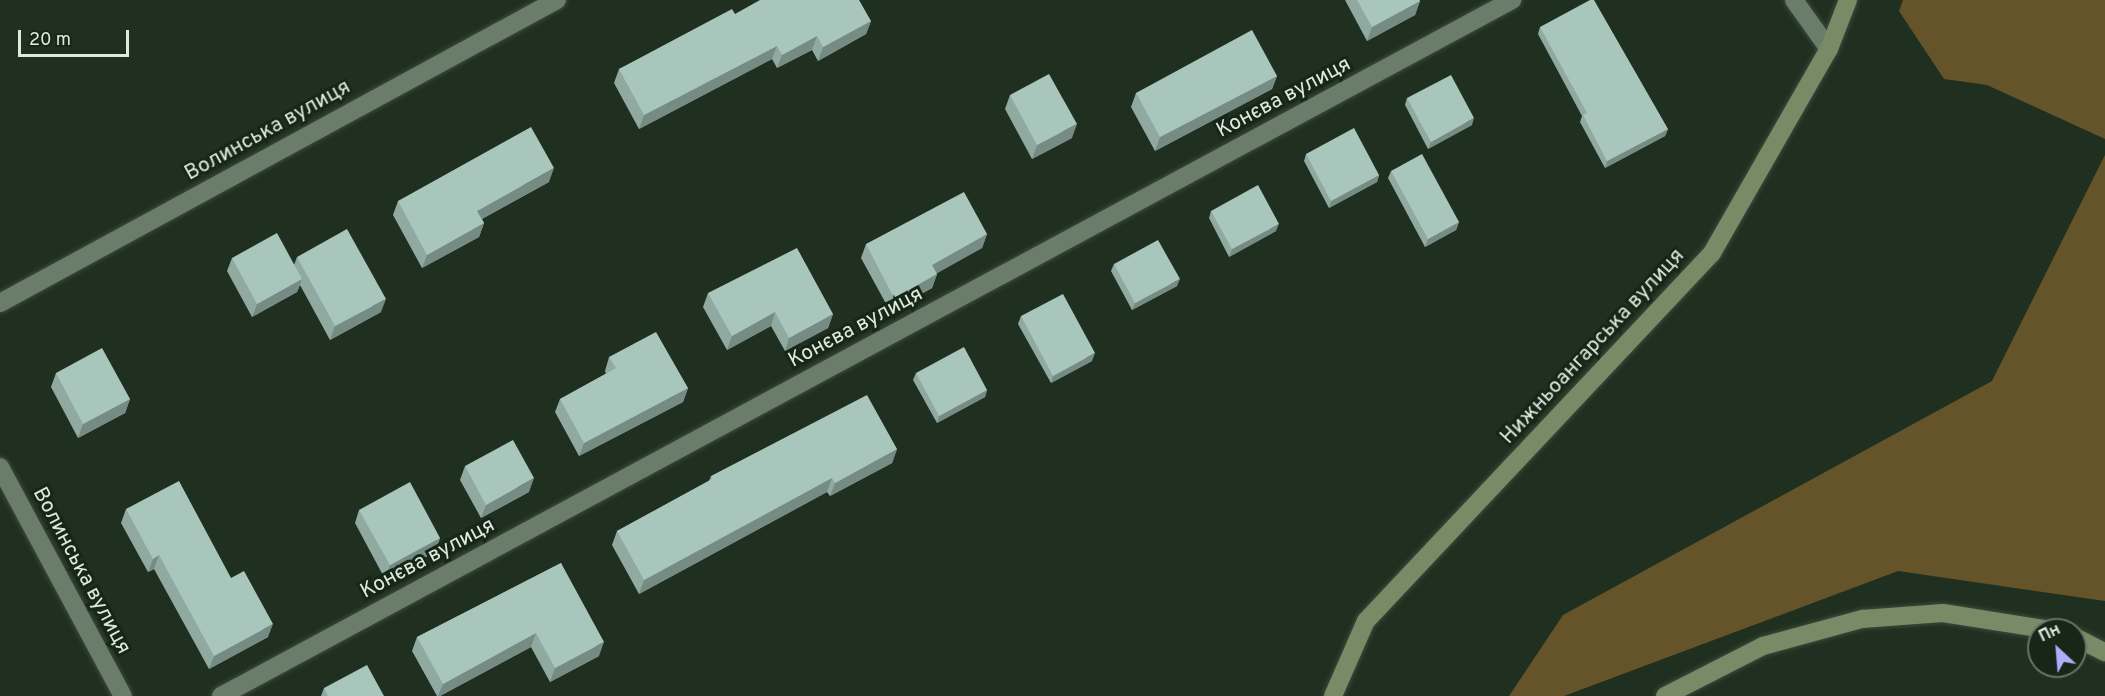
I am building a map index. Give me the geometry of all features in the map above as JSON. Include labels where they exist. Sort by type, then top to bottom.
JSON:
[{"type":"street","name":"Волинська вулиця","points":[[0,303],[557,0]]},
{"type":"street","name":"Конєва вулиця","points":[[221,696],[1512,0]]},
{"type":"street","points":[[1794,0],[1829,49]]},
{"type":"street","name":"Нижньоангарська вулиця","points":[[1333,696],[1366,621],[1712,253],[1829,49],[1848,0]]},
{"type":"street","name":"Волинська вулиця","points":[[0,467],[123,696]]},
{"type":"street","points":[[1665,696],[1763,646],[1862,619],[1944,614],[2027,627]]},
{"type":"street","points":[[2087,643],[2105,652]]},
{"type":"shaded area","points":[[1903,0],[2105,0],[2105,139],[1987,85],[1944,79],[1899,11]]},
{"type":"shaded area","points":[[2105,155],[2105,601],[1898,571],[1564,696],[1509,696],[1563,615],[1992,381]]},
{"type":"building","points":[[760,0],[859,0],[871,21],[823,47],[817,36],[782,55],[777,46],[644,115],[619,69],[732,9],[735,14]]},
{"type":"building","points":[[1357,0],[1419,0],[1420,1],[1372,27]]},
{"type":"building","points":[[1594,0],[1668,129],[1607,161],[1583,115],[1587,113],[1540,27]]},
{"type":"building","points":[[1252,30],[1277,76],[1160,137],[1136,93]]},
{"type":"building","points":[[1049,74],[1077,124],[1037,145],[1010,95]]},
{"type":"building","points":[[1451,75],[1474,118],[1431,142],[1407,98]]},
{"type":"building","points":[[531,127],[554,168],[477,211],[484,223],[427,255],[398,201]]},
{"type":"building","points":[[1354,128],[1379,175],[1331,201],[1306,154]]},
{"type":"building","points":[[1422,154],[1459,222],[1428,239],[1391,171]]},
{"type":"building","points":[[1258,185],[1279,224],[1232,249],[1211,211]]},
{"type":"building","points":[[964,192],[987,234],[932,265],[937,274],[894,298],[866,244]]},
{"type":"building","points":[[347,229],[386,299],[335,326],[297,257]]},
{"type":"building","points":[[277,233],[302,279],[257,304],[232,258]]},
{"type":"building","points":[[1158,240],[1180,279],[1135,303],[1114,264]]},
{"type":"building","points":[[797,248],[833,314],[789,338],[775,312],[732,336],[708,293]]},
{"type":"building","points":[[1063,294],[1095,353],[1053,376],[1021,316]]},
{"type":"building","points":[[656,332],[688,388],[584,443],[560,399],[616,368],[609,357]]},
{"type":"building","points":[[964,347],[987,390],[939,416],[916,373]]},
{"type":"building","points":[[102,348],[130,399],[83,424],[56,373]]},
{"type":"building","points":[[867,395],[897,449],[835,483],[832,478],[644,580],[617,531],[712,479],[711,476]]},
{"type":"building","points":[[513,440],[534,478],[486,505],[465,466]]},
{"type":"building","points":[[179,481],[231,578],[244,571],[273,624],[214,656],[159,555],[153,559],[126,509]]},
{"type":"building","points":[[410,482],[440,538],[390,565],[359,510]]},
{"type":"building","points":[[561,563],[604,642],[555,668],[536,633],[443,684],[417,637]]},
{"type":"building","points":[[367,665],[384,696],[328,696],[324,688]]}]
